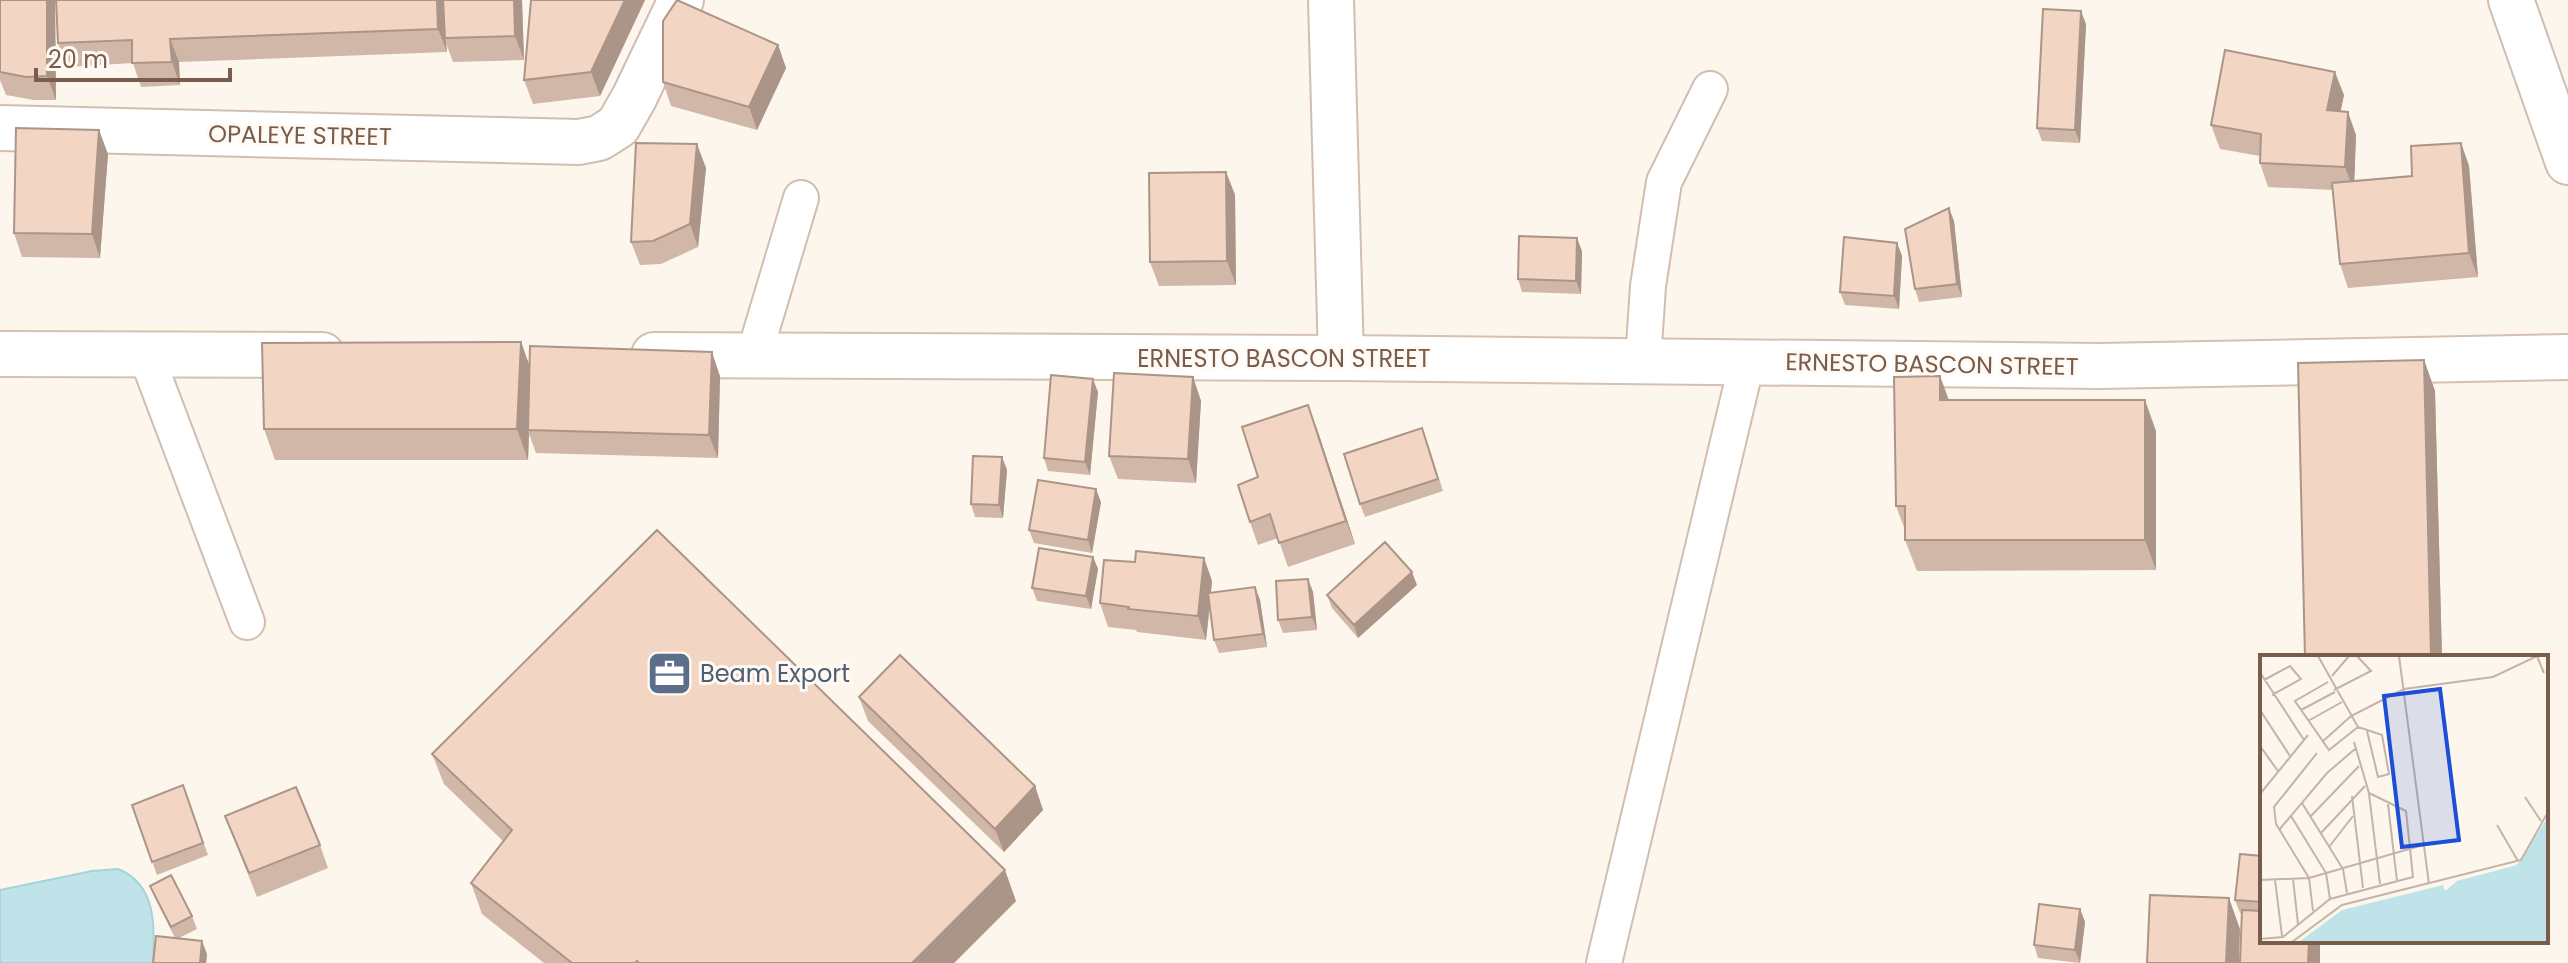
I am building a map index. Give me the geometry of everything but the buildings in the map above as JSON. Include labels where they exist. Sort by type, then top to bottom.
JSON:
[{"type":"street","name":"OPALEYE STREET","points":[[0,128],[579,142],[599,138],[618,126],[681,0]]},
{"type":"street","points":[[1331,0],[1341,358]]},
{"type":"street","points":[[2511,0],[2568,162]]},
{"type":"street","points":[[0,354],[367,355]]},
{"type":"street","name":"ERNESTO BASCON STREET","points":[[620,355],[2100,366],[2568,357]]},
{"type":"lane","points":[[1643,361],[1648,286],[1664,182],[1710,89]]},
{"type":"lane","points":[[754,355],[801,198]]},
{"type":"lane","points":[[146,355],[247,622]]},
{"type":"lane","points":[[1604,963],[1747,362]]},
{"type":"water","points":[[118,869],[131,876],[147,896],[153,922],[153,963],[0,963],[0,890],[92,871]]},
{"type":"place","name":"Beam Export","points":[[669,673]]}]
